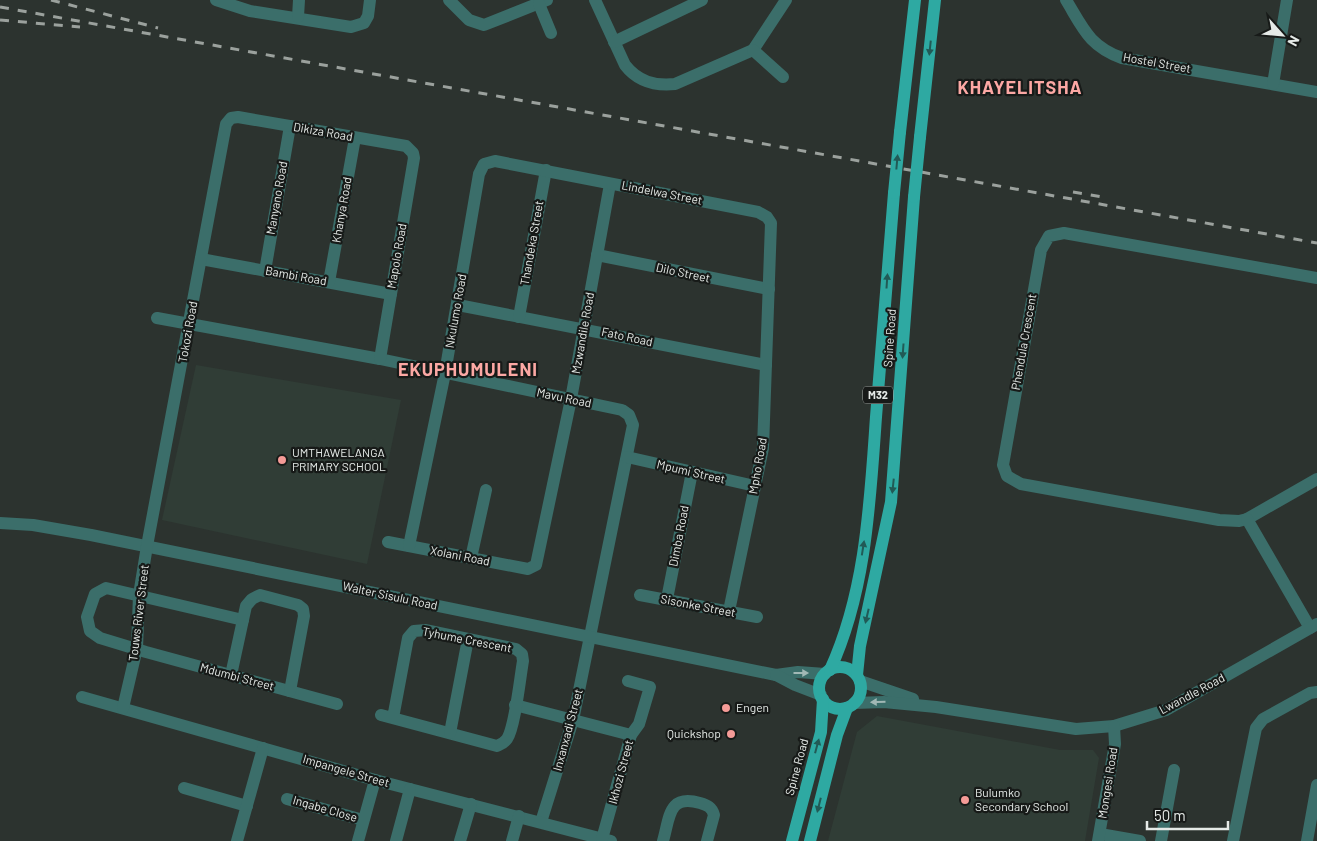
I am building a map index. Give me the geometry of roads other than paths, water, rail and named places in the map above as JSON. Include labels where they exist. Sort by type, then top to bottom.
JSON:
[{"type":"main road","name":"Spine Road","points":[[792,841],[821,732],[822,697],[820,684],[842,642],[850,619],[868,510],[894,193],[915,0]]},
{"type":"main road","name":"Spine Road","points":[[810,841],[837,734],[851,705],[861,693],[858,678],[860,646],[891,502],[914,197],[935,0]]},
{"type":"main road","points":[[827,672],[844,667],[858,678]]},
{"type":"main road","points":[[822,697],[834,708],[851,705]]},
{"type":"street","points":[[216,0],[250,11],[357,26],[364,23],[368,16],[370,0]]},
{"type":"street","points":[[298,17],[299,0]]},
{"type":"street","points":[[595,0],[614,42],[632,75],[646,82],[662,85],[675,84],[753,50],[786,0]]},
{"type":"street","points":[[614,42],[702,0]]},
{"type":"street","name":"Hostel Street","points":[[1066,0],[1092,41],[1104,52],[1122,58],[1317,92]]},
{"type":"street","points":[[1273,84],[1287,0]]},
{"type":"street","points":[[452,4],[469,20],[484,25],[526,4],[543,2],[551,33]]},
{"type":"street","points":[[753,50],[783,77]]},
{"type":"street","name":"Dikiza Road","points":[[231,118],[238,117],[406,146],[413,153]]},
{"type":"street","name":"Tokozi Road","points":[[147,546],[226,124],[231,118]]},
{"type":"street","name":"Manyano Road","points":[[265,271],[290,126]]},
{"type":"street","name":"Khanya Road","points":[[329,282],[355,138]]},
{"type":"street","name":"Mapolo Road","points":[[380,359],[414,158],[413,153]]},
{"type":"street","name":"Lindelwa Street","points":[[484,164],[495,161],[758,212],[767,217],[770,223],[769,289]]},
{"type":"street","name":"Nkulumo Road","points":[[409,546],[458,305],[479,174],[484,164]]},
{"type":"street","name":"Thandeka Street","points":[[519,316],[546,170]]},
{"type":"street","name":"Mzwandile Road","points":[[533,568],[536,565],[571,400],[610,184]]},
{"type":"street","name":"Phendula Crescent","points":[[1317,278],[1064,233],[1049,236],[1041,250],[1003,465],[1007,476],[1022,484],[1218,520],[1239,521],[1247,520],[1317,479]]},
{"type":"street","name":"Dilo Street","points":[[597,255],[769,289]]},
{"type":"street","name":"Bambi Road","points":[[201,259],[391,294]]},
{"type":"street","name":"Mpho Road","points":[[729,611],[763,448],[769,289]]},
{"type":"street","name":"Fato Road","points":[[458,305],[766,365]]},
{"type":"street","name":"Mavu Road","points":[[157,318],[380,359],[622,410],[629,415],[633,425],[590,637]]},
{"type":"street","name":"Mpumi Street","points":[[627,457],[755,486]]},
{"type":"street","name":"Dimba Road","points":[[666,600],[692,472]]},
{"type":"street","points":[[472,558],[486,490]]},
{"type":"street","points":[[1247,520],[1313,626]]},
{"type":"street","name":"Walter Sisulu Road","points":[[1,523],[66,530],[776,675],[822,697]]},
{"type":"street","name":"Xolani Road","points":[[388,542],[533,568]]},
{"type":"street","name":"Touws River Street","points":[[123,708],[137,648],[139,595],[147,546]]},
{"type":"street","name":"Mdumbi Street","points":[[139,595],[106,588],[98,590],[92,600],[87,617],[88,625],[94,634],[137,648],[337,704]]},
{"type":"street","name":"Sisonke Street","points":[[640,594],[757,617]]},
{"type":"street","points":[[139,595],[243,620]]},
{"type":"street","points":[[231,675],[246,606],[252,598],[260,595],[298,605],[303,609],[304,616],[290,691]]},
{"type":"street","name":"Lwandle Road","points":[[851,705],[884,702],[936,707],[1076,729],[1114,726],[1166,710],[1313,626]]},
{"type":"street","name":"Tyhume Crescent","points":[[426,630],[468,639],[516,649],[522,654],[523,661],[508,738],[503,743],[497,746],[387,717],[408,638],[414,631],[426,630]]},
{"type":"street","name":"Inxanxadi Street","points":[[542,822],[573,720],[590,637]]},
{"type":"street","points":[[450,733],[468,639]]},
{"type":"street","name":"Walter Sisulu Road","points":[[776,675],[798,672],[827,672]]},
{"type":"street","name":"Lwandle Road","points":[[858,678],[936,707]]},
{"type":"street","points":[[628,681],[650,687],[639,724],[632,735]]},
{"type":"street","points":[[1233,841],[1256,728],[1263,719],[1310,693],[1317,692]]},
{"type":"street","name":"Impangele Street","points":[[82,697],[374,780],[542,822],[578,837],[607,840]]},
{"type":"street","name":"Ikhozi Street","points":[[515,705],[632,735],[607,840]]},
{"type":"street","name":"Mongesi Road","points":[[1099,837],[1114,744],[1114,726]]},
{"type":"street","points":[[238,841],[263,748]]},
{"type":"street","points":[[1161,841],[1174,770]]},
{"type":"street","points":[[358,841],[374,780]]},
{"type":"street","points":[[1307,841],[1317,785]]},
{"type":"street","points":[[184,788],[247,806]]},
{"type":"street","points":[[396,841],[410,789]]},
{"type":"street","name":"Inqabe Close","points":[[287,799],[363,820]]},
{"type":"street","points":[[663,841],[672,810],[678,802],[686,799],[706,804],[713,811],[714,815],[707,841]]},
{"type":"street","points":[[460,841],[471,804]]},
{"type":"street","points":[[512,841],[519,816]]},
{"type":"street","points":[[1099,837],[1140,841]]},
{"type":"railway","points":[[51,0],[158,28]]},
{"type":"railway","points":[[0,7],[1317,243]]},
{"type":"railway","points":[[0,20],[80,27]]},
{"type":"railway","points":[[1073,192],[1108,198]]},
{"type":"place","name":"UMTHAWELANGA PRIMARY SCHOOL","points":[[282,460]]},
{"type":"place","name":"Engen","points":[[726,708]]},
{"type":"place","name":"Quickshop","points":[[731,734]]},
{"type":"place","name":"Bulumko Secondary School","points":[[965,800]]},
{"type":"district","name":"KHAYELITSHA","points":[[1020,88]]},
{"type":"district","name":"EKUPHUMULENI","points":[[468,370]]}]
